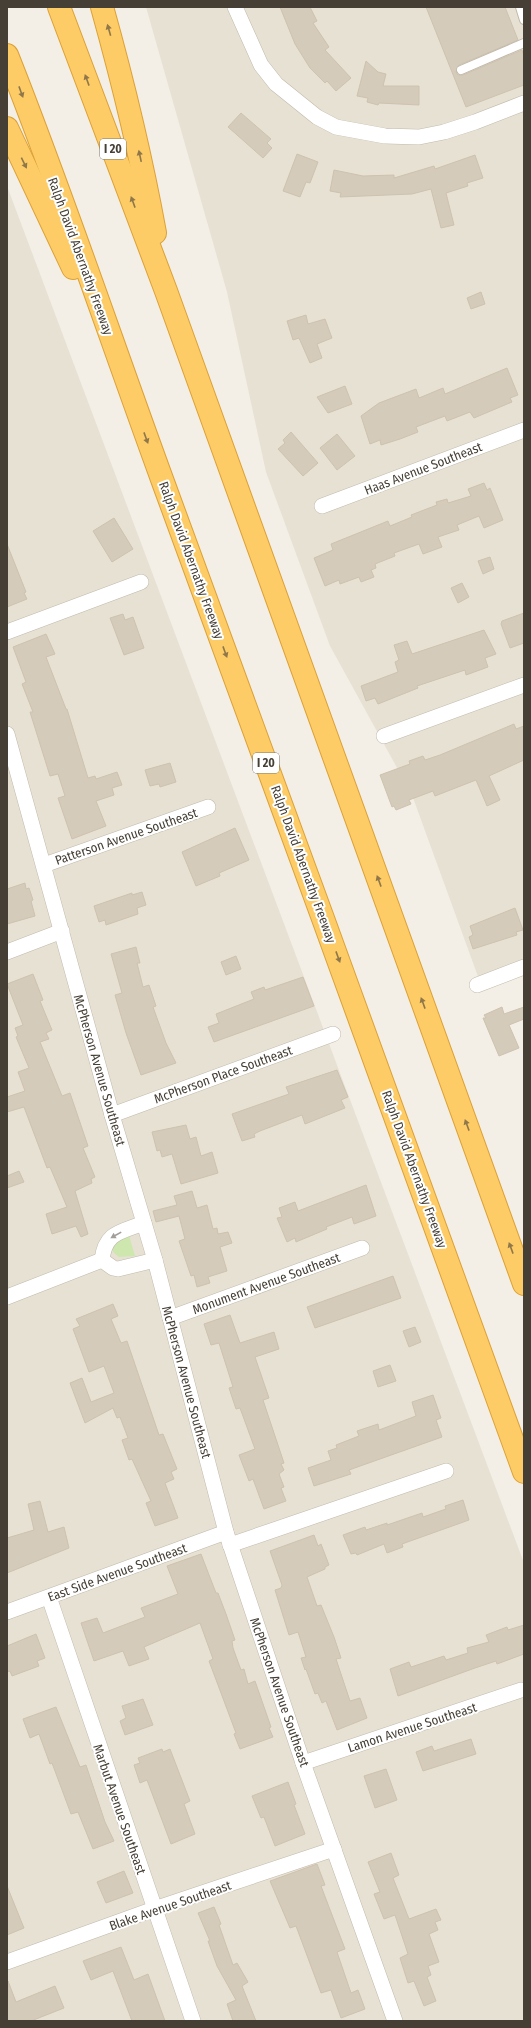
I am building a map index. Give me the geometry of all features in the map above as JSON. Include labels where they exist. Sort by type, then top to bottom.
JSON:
[{"type":"highway","name":"I 20","points":[[59,7],[166,291],[524,1284]]},
{"type":"highway","points":[[102,7],[122,77],[135,133],[166,291]]},
{"type":"highway","name":"Ralph David Abernathy Freeway","points":[[7,55],[76,238],[136,408],[357,1010],[524,1472]]},
{"type":"highway","points":[[7,128],[136,408]]},
{"type":"street","points":[[235,7],[261,65],[276,84],[317,117],[336,128],[385,136],[419,137],[464,126],[524,103]]},
{"type":"street","name":"Haas Avenue Southeast","points":[[322,506],[524,430]]},
{"type":"street","points":[[7,632],[141,582]]},
{"type":"street","points":[[384,736],[524,685]]},
{"type":"street","name":"McPherson Avenue Southeast","points":[[7,734],[112,1115],[155,1260],[228,1539],[303,1763],[395,2021]]},
{"type":"street","name":"Patterson Avenue Southeast","points":[[44,864],[208,807]]},
{"type":"street","points":[[7,952],[62,931]]},
{"type":"street","points":[[478,985],[524,967]]},
{"type":"street","name":"McPherson Place Southeast","points":[[112,1115],[333,1034]]},
{"type":"street","points":[[144,1223],[117,1233],[110,1238],[105,1243],[102,1260],[107,1266],[118,1269],[155,1260]]},
{"type":"street","name":"Monument Avenue Southeast","points":[[170,1318],[362,1248]]},
{"type":"street","points":[[7,1297],[102,1260]]},
{"type":"street","name":"East Side Avenue Southeast","points":[[7,1612],[228,1539],[446,1471]]},
{"type":"street","name":"Marbut Avenue Southeast","points":[[49,1597],[154,1910],[193,2021]]},
{"type":"street","name":"Lamon Avenue Southeast","points":[[303,1763],[521,1690]]},
{"type":"street","name":"Blake Avenue Southeast","points":[[7,1962],[334,1849]]},
{"type":"lane","points":[[520,7],[524,20]]},
{"type":"lane","points":[[461,70],[524,43]]},
{"type":"shaded area","points":[[146,7],[524,7],[524,968],[480,982],[412,795],[330,646],[266,472],[227,292]]},
{"type":"shaded area","points":[[7,186],[524,1563],[524,2021],[7,2021]]},
{"type":"green space","points":[[128,1232],[135,1256],[119,1257],[113,1252],[113,1244]]},
{"type":"building","points":[[280,7],[310,7],[317,21],[313,23],[329,47],[325,50],[351,78],[336,91],[327,81],[325,83],[310,68],[295,44]]},
{"type":"building","points":[[426,7],[505,7],[518,40],[459,65],[456,72],[458,75],[463,75],[522,50],[524,56],[524,85],[466,107]]},
{"type":"building","points":[[366,61],[378,72],[386,74],[383,86],[419,86],[419,105],[379,103],[378,105],[367,102],[368,98],[357,96]]},
{"type":"building","points":[[241,113],[271,139],[267,143],[272,148],[263,158],[228,127]]},
{"type":"building","points":[[297,154],[318,162],[310,183],[306,182],[300,197],[283,191]]},
{"type":"building","points":[[475,155],[483,178],[467,183],[468,186],[446,193],[454,225],[441,228],[431,189],[412,194],[340,197],[341,193],[330,191],[334,170],[363,176],[394,175],[394,178],[434,166],[435,169]]},
{"type":"building","points":[[481,292],[485,304],[471,309],[467,298]]},
{"type":"building","points":[[306,315],[308,324],[325,319],[332,338],[317,344],[322,358],[310,363],[299,338],[293,340],[287,321]]},
{"type":"building","points":[[507,368],[518,395],[510,398],[512,402],[474,418],[470,412],[447,421],[445,416],[416,427],[418,432],[400,439],[381,445],[380,440],[370,444],[361,416],[379,403],[416,389],[419,398],[443,388],[445,394]]},
{"type":"building","points":[[345,386],[352,404],[328,413],[317,397]]},
{"type":"building","points":[[291,432],[318,463],[303,476],[278,449],[285,443],[283,440]]},
{"type":"building","points":[[337,434],[355,456],[337,470],[320,448]]},
{"type":"building","points":[[484,483],[487,490],[490,488],[503,520],[484,528],[479,516],[457,525],[459,530],[438,537],[442,547],[423,554],[419,544],[394,553],[395,556],[375,564],[376,568],[371,570],[374,577],[361,582],[359,577],[340,584],[339,580],[325,586],[314,558],[333,550],[331,544],[388,521],[390,526],[412,517],[411,515],[437,505],[436,502],[447,499],[448,503],[471,496],[468,489]]},
{"type":"building","points":[[114,518],[133,549],[112,562],[93,531]]},
{"type":"building","points":[[7,544],[26,592],[24,593],[27,599],[7,607]]},
{"type":"building","points":[[490,557],[494,569],[483,574],[478,561]]},
{"type":"building","points":[[462,583],[469,597],[458,603],[451,588]]},
{"type":"building","points":[[524,613],[524,643],[510,648],[501,624],[502,621]]},
{"type":"building","points":[[123,614],[125,620],[133,617],[144,648],[124,655],[110,618]]},
{"type":"building","points":[[484,630],[496,654],[485,658],[488,667],[466,675],[465,670],[417,686],[418,688],[378,704],[375,698],[366,701],[361,686],[398,672],[395,662],[399,660],[394,645],[407,641],[412,654]]},
{"type":"building","points":[[46,634],[55,654],[46,657],[67,709],[88,778],[95,776],[96,779],[117,772],[122,785],[112,788],[114,795],[96,801],[106,826],[72,839],[58,798],[65,796],[58,774],[50,776],[30,712],[33,712],[22,684],[26,682],[13,647]]},
{"type":"building","points":[[514,724],[516,729],[524,726],[524,760],[489,776],[500,800],[487,806],[476,780],[435,796],[433,791],[409,800],[411,804],[396,810],[394,806],[392,807],[380,775],[410,764],[409,761],[423,756],[425,760],[440,755]]},
{"type":"building","points":[[170,763],[176,782],[160,787],[159,784],[150,786],[145,770]]},
{"type":"building","points":[[235,828],[249,860],[219,873],[220,876],[196,886],[182,852]]},
{"type":"building","points":[[25,883],[26,889],[29,888],[33,900],[31,901],[35,916],[7,924],[7,889]]},
{"type":"building","points":[[142,892],[146,905],[137,908],[138,914],[106,925],[105,920],[99,922],[94,906],[132,893],[132,895]]},
{"type":"building","points":[[515,908],[523,930],[516,932],[517,935],[473,949],[469,937],[473,935],[470,926]]},
{"type":"building","points":[[136,947],[140,963],[137,963],[143,987],[149,985],[156,1006],[153,1007],[166,1043],[176,1063],[141,1075],[126,1033],[115,995],[122,993],[111,954]]},
{"type":"building","points":[[236,956],[241,969],[226,975],[221,962]]},
{"type":"building","points":[[33,974],[43,1000],[40,1001],[52,1030],[46,1033],[49,1039],[40,1042],[62,1096],[70,1093],[88,1146],[83,1148],[95,1177],[91,1179],[92,1183],[75,1191],[88,1234],[81,1237],[76,1226],[52,1234],[46,1214],[67,1207],[50,1167],[47,1168],[24,1107],[7,1112],[7,1097],[25,1091],[18,1072],[29,1068],[16,1037],[18,1036],[15,1028],[23,1025],[7,984]]},
{"type":"building","points":[[303,977],[314,1006],[214,1042],[208,1027],[219,1023],[216,1014],[254,999],[251,992],[264,987],[265,990]]},
{"type":"building","points":[[502,1007],[504,1014],[524,1007],[524,1019],[509,1025],[519,1048],[499,1056],[483,1018],[486,1018],[484,1015]]},
{"type":"building","points":[[337,1070],[348,1097],[341,1100],[345,1108],[305,1124],[302,1115],[260,1131],[254,1134],[255,1137],[242,1141],[232,1114],[289,1094],[286,1087]]},
{"type":"building","points":[[186,1125],[190,1139],[196,1137],[201,1156],[212,1152],[218,1173],[181,1184],[172,1154],[162,1157],[160,1150],[157,1151],[152,1132]]},
{"type":"building","points":[[19,1171],[24,1182],[7,1188],[7,1176]]},
{"type":"building","points":[[366,1185],[376,1216],[354,1224],[352,1217],[326,1227],[327,1229],[296,1242],[295,1238],[287,1242],[277,1218],[282,1217],[279,1208],[295,1202],[298,1211]]},
{"type":"building","points":[[192,1191],[197,1208],[207,1205],[213,1229],[217,1228],[218,1234],[228,1232],[232,1243],[220,1247],[227,1271],[208,1277],[210,1283],[197,1287],[194,1275],[191,1276],[179,1241],[185,1239],[179,1216],[156,1222],[153,1211],[177,1205],[174,1196]]},
{"type":"building","points":[[393,1276],[401,1298],[315,1328],[307,1307]]},
{"type":"building","points":[[113,1304],[118,1316],[111,1319],[121,1343],[127,1341],[159,1435],[163,1434],[177,1469],[171,1472],[174,1479],[165,1483],[178,1518],[155,1526],[146,1503],[151,1501],[132,1459],[129,1460],[122,1440],[128,1438],[120,1417],[117,1418],[113,1408],[85,1423],[70,1383],[82,1378],[91,1402],[114,1393],[104,1366],[89,1372],[73,1329],[80,1326],[76,1319]]},
{"type":"building","points":[[230,1315],[240,1343],[274,1332],[279,1349],[255,1357],[269,1398],[263,1400],[284,1463],[281,1464],[284,1470],[279,1474],[284,1487],[281,1488],[286,1501],[264,1509],[253,1479],[249,1481],[239,1455],[255,1449],[240,1408],[236,1409],[229,1388],[233,1387],[219,1343],[211,1345],[204,1324]]},
{"type":"building","points":[[415,1327],[421,1342],[409,1347],[403,1331]]},
{"type":"building","points":[[390,1365],[396,1381],[378,1387],[373,1371]]},
{"type":"building","points":[[433,1395],[441,1418],[436,1420],[442,1437],[349,1470],[351,1474],[314,1486],[308,1468],[331,1460],[328,1451],[337,1448],[336,1445],[359,1436],[357,1431],[378,1424],[379,1430],[416,1416],[412,1402]]},
{"type":"building","points":[[463,1500],[469,1520],[402,1544],[403,1547],[387,1553],[384,1544],[357,1555],[356,1553],[351,1554],[343,1535],[365,1527],[366,1530],[387,1523],[387,1525],[422,1513],[423,1517],[446,1509],[445,1506]]},
{"type":"building","points":[[40,1501],[48,1532],[64,1527],[69,1548],[7,1573],[7,1538],[34,1530],[28,1504]]},
{"type":"building","points":[[314,1535],[318,1546],[321,1544],[329,1565],[325,1567],[325,1569],[307,1577],[317,1606],[321,1605],[334,1637],[341,1658],[336,1659],[350,1701],[360,1698],[367,1718],[337,1730],[326,1701],[322,1703],[318,1693],[315,1694],[306,1669],[305,1670],[301,1658],[306,1657],[298,1632],[289,1635],[275,1590],[281,1588],[282,1585],[270,1551]]},
{"type":"building","points":[[201,1554],[216,1593],[218,1593],[235,1640],[232,1641],[233,1648],[241,1670],[244,1669],[248,1684],[255,1681],[273,1737],[240,1749],[234,1734],[236,1733],[209,1661],[213,1659],[200,1623],[144,1647],[149,1659],[129,1666],[123,1651],[94,1661],[81,1623],[97,1618],[103,1633],[145,1617],[141,1608],[178,1594],[167,1566]]},
{"type":"building","points":[[524,1625],[524,1654],[497,1664],[496,1661],[475,1668],[398,1696],[390,1669],[409,1662],[411,1667],[444,1656],[446,1660],[468,1653],[467,1648],[489,1642],[486,1635],[507,1627],[508,1630]]},
{"type":"building","points":[[36,1634],[45,1658],[37,1661],[39,1666],[12,1676],[10,1671],[7,1672],[7,1646]]},
{"type":"building","points":[[143,1699],[153,1725],[125,1735],[120,1721],[126,1718],[122,1706]]},
{"type":"building","points":[[56,1707],[80,1767],[86,1765],[105,1822],[114,1841],[93,1849],[78,1812],[71,1814],[52,1763],[50,1764],[39,1734],[30,1738],[23,1719]]},
{"type":"building","points":[[471,1739],[476,1754],[423,1771],[416,1752],[432,1746],[434,1751]]},
{"type":"building","points":[[162,1749],[163,1752],[170,1749],[190,1801],[184,1804],[195,1834],[171,1844],[147,1780],[140,1783],[134,1765],[140,1763],[138,1758]]},
{"type":"building","points":[[386,1769],[397,1800],[375,1808],[364,1776]]},
{"type":"building","points":[[288,1782],[296,1804],[294,1805],[305,1834],[275,1846],[264,1817],[261,1818],[252,1796]]},
{"type":"building","points":[[391,1853],[399,1875],[393,1878],[409,1919],[436,1909],[441,1920],[435,1922],[438,1930],[429,1934],[439,1962],[428,1966],[431,1975],[427,1977],[436,2001],[424,2006],[414,1981],[408,1983],[400,1958],[408,1954],[395,1915],[384,1919],[374,1894],[380,1892],[368,1862]]},
{"type":"building","points":[[317,1864],[325,1885],[321,1886],[345,1949],[337,1952],[351,1993],[358,1990],[365,2009],[341,2018],[331,1990],[321,1993],[296,1926],[290,1928],[270,1881]]},
{"type":"building","points":[[124,1871],[133,1893],[106,1903],[97,1882]]},
{"type":"building","points":[[7,1886],[24,1928],[7,1935]]},
{"type":"building","points":[[214,1907],[221,1924],[219,1925],[233,1965],[237,1963],[248,1982],[242,1986],[256,2021],[233,2021],[227,2004],[236,2000],[217,1966],[208,1941],[210,1941],[198,1913]]},
{"type":"building","points":[[121,1947],[134,1980],[148,1974],[165,2021],[132,2021],[113,1971],[91,1980],[83,1961]]},
{"type":"building","points":[[8,1981],[16,2002],[55,1986],[64,2008],[31,2021],[7,2021]]}]
